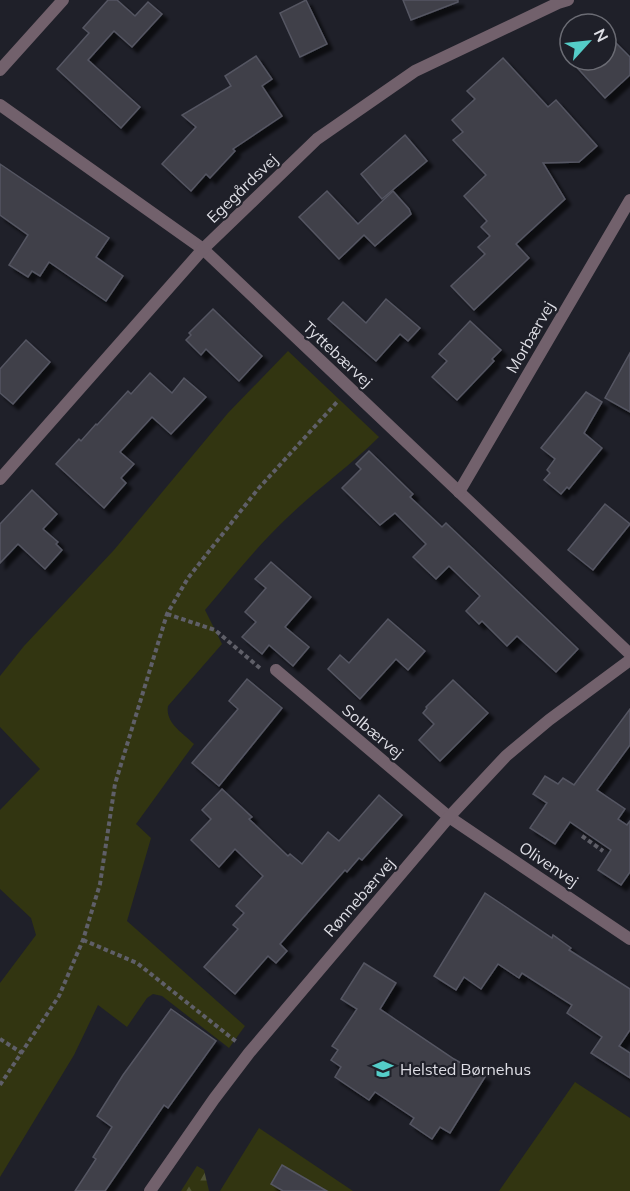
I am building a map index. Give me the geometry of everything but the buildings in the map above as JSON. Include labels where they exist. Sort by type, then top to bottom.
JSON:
[{"type":"street","points":[[0,70],[63,0]]},
{"type":"street","name":"Egegårdsvej","points":[[1,478],[203,249],[318,139],[415,71],[561,1]]},
{"type":"street","name":"Tyttebærvej","points":[[0,105],[203,249],[630,654]]},
{"type":"street","name":"Morbærvej","points":[[459,492],[630,200]]},
{"type":"street","name":"Rønnebærvej","points":[[150,1191],[249,1053],[448,817],[506,756],[549,720],[630,660]]},
{"type":"street","name":"Solbærvej","points":[[276,670],[448,817]]},
{"type":"street","name":"Olivenvej","points":[[448,817],[630,939]]},
{"type":"path","points":[[0,1085],[59,996],[83,940],[100,884],[115,784],[167,614],[188,578],[258,489],[350,388]]},
{"type":"path","points":[[167,614],[215,630],[264,672],[276,670]]},
{"type":"path","points":[[582,836],[603,851]]},
{"type":"path","points":[[83,940],[137,963],[193,1005],[249,1053]]},
{"type":"path","points":[[0,1039],[22,1053]]},
{"type":"green space","points":[[288,351],[379,437],[277,528],[205,610],[222,644],[168,706],[172,723],[194,744],[136,824],[151,838],[127,921],[245,1026],[229,1048],[162,996],[153,994],[147,998],[127,1027],[98,1005],[74,1055],[0,1177],[0,983],[36,935],[31,918],[0,889],[0,810],[40,769],[0,727],[0,676],[24,646],[114,550],[228,413]]},
{"type":"green space","points":[[575,1082],[630,1118],[630,1191],[499,1191]]},
{"type":"green space","points":[[259,1128],[353,1191],[220,1191]]},
{"type":"green space","points":[[197,1166],[204,1170],[209,1191],[181,1191]]},
{"type":"place","name":"Helsted Børnehus","points":[[383,1069]]}]
